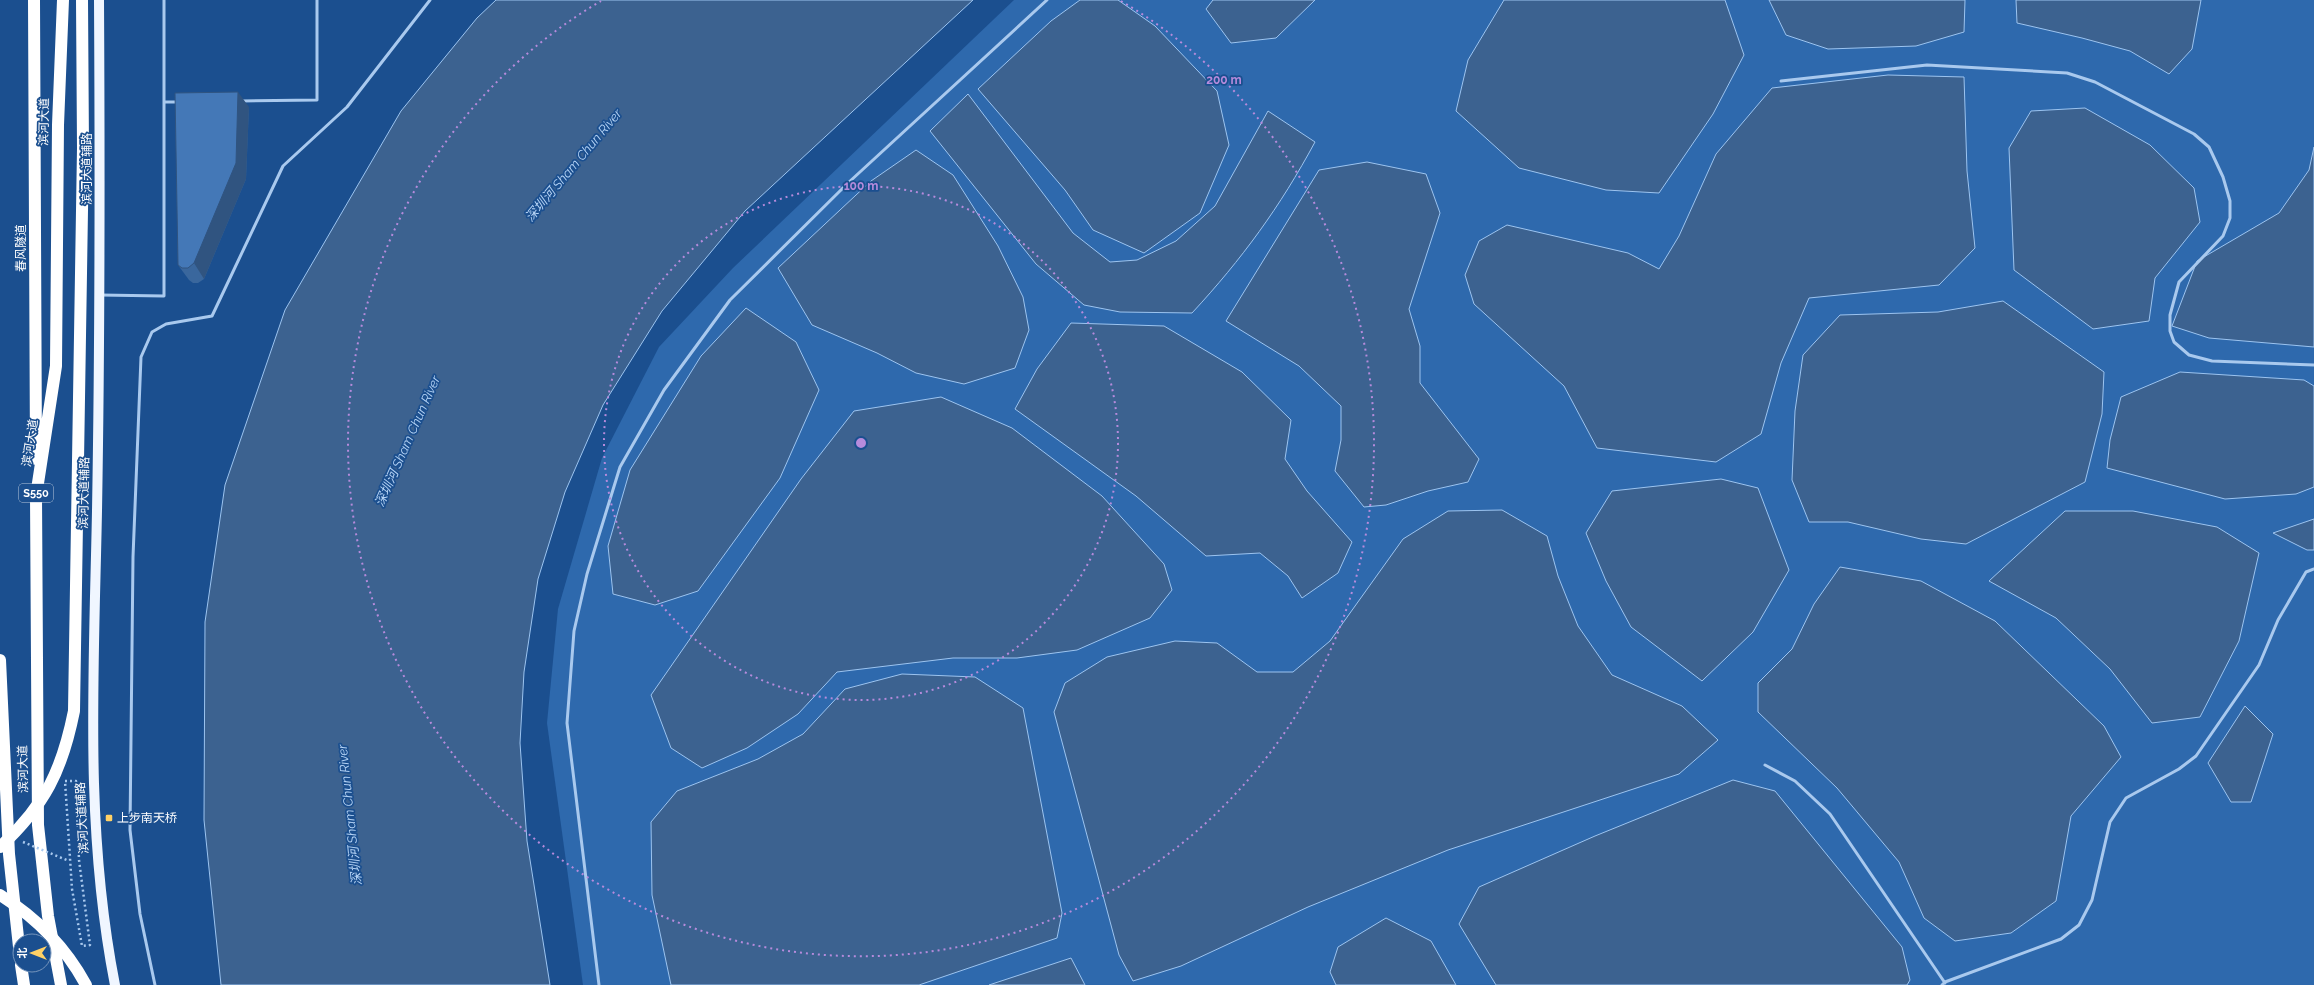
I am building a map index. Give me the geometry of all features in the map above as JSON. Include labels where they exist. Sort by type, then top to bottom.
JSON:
[{"type":"highway","name":"春风隧道","points":[[34,0],[36,496]]},
{"type":"highway","name":"滨河大道","points":[[61,985],[47,910],[38,825],[36,496],[56,366],[58,125],[63,0]]},
{"type":"highway","points":[[0,847],[22,826],[43,798],[58,773],[68,742],[74,710],[83,148],[82,0]]},
{"type":"highway","name":"滨河大道","points":[[0,660],[9,854],[18,933]]},
{"type":"highway","points":[[0,895],[24,910],[42,925],[61,946],[86,985]]},
{"type":"highway","points":[[22,973],[24,985]]},
{"type":"main road","name":"滨河大道辅路","points":[[99,0],[100,295],[92,743],[95,828],[100,889],[115,985]]},
{"type":"lane","points":[[100,295],[164,296],[164,0]]},
{"type":"lane","points":[[234,101],[317,100],[317,0]]},
{"type":"lane","points":[[155,985],[140,914],[130,830],[133,557],[141,357],[152,332],[166,324],[212,316],[283,166],[347,107],[430,0]]},
{"type":"lane","points":[[599,985],[567,723],[574,631],[587,574],[620,467],[664,390],[730,300],[848,183],[1047,0]]},
{"type":"lane","points":[[1781,82],[1927,65],[2067,73],[2095,82],[2194,134],[2209,147],[2223,177],[2230,201],[2230,218],[2223,236],[2179,282],[2170,315],[2170,331],[2174,342],[2188,355],[2212,361],[2314,365]]},
{"type":"lane","points":[[165,102],[180,102]]},
{"type":"lane","points":[[1765,765],[1795,781],[1830,814],[1944,984],[2061,939],[2078,925],[2092,900],[2110,822],[2126,798],[2179,769],[2196,756],[2259,665],[2278,620],[2306,572],[2314,569]]},
{"type":"path","points":[[65,781],[76,781],[79,860],[90,945],[82,946],[69,861],[65,781]]},
{"type":"path","points":[[21,841],[69,861]]},
{"type":"shaded area","points":[[1014,0],[2314,0],[2314,985],[583,985],[547,723],[558,609],[602,458],[659,347],[733,268]]},
{"type":"water","name":"深圳河 Sham Chun River","points":[[496,0],[973,0],[745,211],[662,311],[603,405],[565,492],[538,579],[524,672],[520,743],[527,841],[550,985],[221,985],[204,820],[205,622],[225,485],[285,310],[401,111],[477,18]]},
{"type":"water","points":[[1080,0],[1118,0],[1155,26],[1217,91],[1229,145],[1200,213],[1144,253],[1093,230],[1065,190],[978,89],[1051,21]]},
{"type":"water","points":[[1213,0],[1315,0],[1276,38],[1231,43],[1206,9]]},
{"type":"water","points":[[1504,0],[1725,0],[1744,55],[1713,114],[1659,193],[1606,190],[1519,168],[1456,111],[1468,60]]},
{"type":"water","points":[[1769,0],[1965,0],[1964,32],[1916,46],[1828,49],[1786,35]]},
{"type":"water","points":[[2016,0],[2201,0],[2192,49],[2169,74],[2130,51],[2017,23]]},
{"type":"water","points":[[1888,75],[1964,77],[1967,171],[1975,248],[1939,285],[1809,298],[1781,363],[1761,434],[1716,462],[1597,448],[1564,386],[1474,304],[1465,275],[1479,241],[1507,225],[1628,253],[1659,269],[1679,236],[1716,154],[1772,88]]},
{"type":"water","points":[[968,94],[1073,233],[1110,262],[1137,260],[1176,241],[1215,206],[1268,111],[1315,142],[1288,189],[1259,232],[1227,273],[1192,313],[1120,312],[1084,305],[1036,264],[930,131]]},
{"type":"water","points":[[2085,108],[2150,145],[2194,188],[2200,222],[2155,278],[2149,321],[2093,329],[2014,270],[2009,148],[2031,111]]},
{"type":"water","points":[[2314,147],[2314,347],[2209,338],[2172,326],[2197,261],[2279,213],[2309,170]]},
{"type":"water","points":[[916,150],[953,175],[998,246],[1023,297],[1029,330],[1015,368],[964,384],[916,373],[877,353],[812,325],[778,268],[871,181]]},
{"type":"water","points":[[1367,162],[1426,174],[1440,213],[1409,309],[1420,346],[1420,383],[1479,459],[1468,482],[1428,491],[1386,505],[1364,507],[1335,471],[1341,440],[1341,406],[1299,366],[1226,321],[1319,170]]},
{"type":"water","points":[[2003,301],[2104,372],[2102,414],[2085,482],[1966,544],[1921,539],[1848,522],[1809,522],[1792,480],[1795,411],[1803,355],[1840,315],[1938,312]]},
{"type":"water","points":[[746,308],[796,342],[819,390],[780,478],[698,591],[655,605],[613,594],[608,546],[630,470],[701,356]]},
{"type":"water","points":[[1071,323],[1164,326],[1242,372],[1291,420],[1285,459],[1307,491],[1352,542],[1338,573],[1302,598],[1288,576],[1260,553],[1206,556],[1136,496],[1015,409],[1037,369]]},
{"type":"water","points":[[2180,372],[2304,380],[2314,386],[2314,487],[2296,494],[2225,499],[2107,468],[2110,440],[2121,397]]},
{"type":"water","points":[[941,397],[1012,428],[1102,496],[1164,564],[1172,590],[1150,618],[1077,650],[1017,658],[953,658],[837,672],[798,714],[747,748],[702,768],[671,748],[651,695],[801,479],[854,411]]},
{"type":"water","points":[[1721,479],[1758,488],[1789,570],[1753,632],[1702,681],[1631,627],[1606,581],[1586,533],[1612,491]]},
{"type":"water","points":[[1502,510],[1547,536],[1558,576],[1578,626],[1612,675],[1682,706],[1718,740],[1679,774],[1448,850],[1308,907],[1181,966],[1133,981],[1119,955],[1054,712],[1065,683],[1107,657],[1175,641],[1217,643],[1257,672],[1293,672],[1330,641],[1403,539],[1448,511]]},
{"type":"water","points":[[2065,511],[2133,511],[2217,527],[2259,553],[2239,641],[2200,717],[2152,723],[2110,669],[2056,618],[1989,581]]},
{"type":"water","points":[[2314,519],[2314,550],[2307,550],[2273,533]]},
{"type":"water","points":[[1840,567],[1921,581],[1995,621],[2104,726],[2121,757],[2071,816],[2056,901],[2011,933],[1955,941],[1924,918],[1899,862],[1837,788],[1758,712],[1758,683],[1792,649],[1814,604]]},
{"type":"water","points":[[902,674],[975,677],[1023,708],[1062,913],[1057,938],[919,985],[671,985],[652,895],[651,822],[677,791],[758,759],[803,734],[845,689]]},
{"type":"water","points":[[2245,706],[2273,734],[2251,802],[2231,802],[2208,763]]},
{"type":"water","points":[[1733,780],[1775,791],[1902,947],[1910,980],[1907,985],[1496,985],[1459,924],[1479,887],[1595,836]]},
{"type":"water","points":[[1386,918],[1431,941],[1456,985],[1336,985],[1330,972],[1338,947]]},
{"type":"water","points":[[1071,958],[1085,985],[989,985]]},
{"type":"building","points":[[238,92],[236,163],[194,263],[188,268],[182,268],[178,265],[175,93]]},
{"type":"place","name":"上步南天桥","points":[[109,818]]}]
